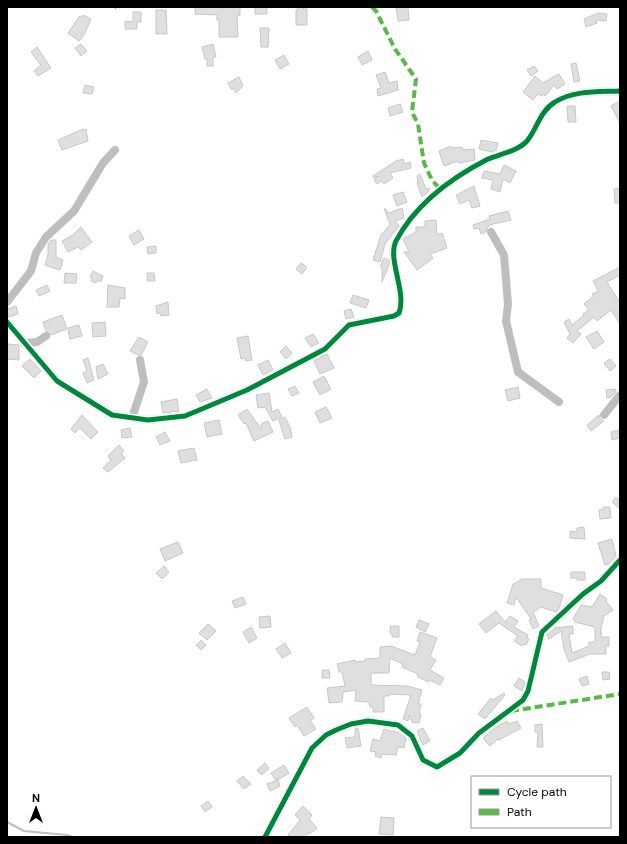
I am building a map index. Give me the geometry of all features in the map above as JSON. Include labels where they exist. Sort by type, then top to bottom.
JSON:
[{"type":"street","points":[[7,322],[57,381],[112,415],[148,420],[185,416],[247,390],[307,359],[325,349],[349,325],[394,316],[399,313],[402,299],[395,259],[395,242],[419,208],[446,184],[488,159],[526,142],[547,108],[555,102],[566,97],[583,93],[620,91]]},
{"type":"street","points":[[7,302],[31,271],[36,253],[46,237],[74,211],[103,163],[115,150]]},
{"type":"street","points":[[491,232],[504,255],[508,304],[506,321],[518,372],[558,402]]},
{"type":"street","points":[[24,343],[37,342],[46,336]]},
{"type":"street","points":[[132,418],[144,382],[140,360]]},
{"type":"street","points":[[604,415],[620,395]]},
{"type":"street","points":[[265,837],[312,748],[326,734],[351,724],[368,721],[398,725],[412,736],[423,760],[437,768],[460,752],[479,733],[523,700],[528,691],[542,632],[578,599],[601,581],[620,560]]},
{"type":"building","points":[[195,7],[240,7],[240,15],[237,16],[238,37],[219,37],[219,20],[217,20],[217,15],[195,14]]},
{"type":"building","points":[[255,7],[267,7],[267,14],[255,14]]},
{"type":"building","points":[[300,7],[307,9],[307,25],[296,25],[296,10]]},
{"type":"building","points":[[396,7],[408,7],[409,20],[398,21]]},
{"type":"building","points":[[156,10],[166,10],[167,34],[156,34]]},
{"type":"building","points":[[133,12],[141,12],[141,22],[137,22],[137,29],[125,29],[125,21],[133,22]]},
{"type":"building","points":[[598,13],[607,14],[606,21],[596,20],[597,23],[586,27],[584,19]]},
{"type":"building","points":[[83,15],[91,19],[85,33],[79,41],[68,33],[80,16],[82,17]]},
{"type":"building","points":[[260,28],[269,28],[268,47],[261,47]]},
{"type":"building","points":[[81,44],[87,51],[81,56],[75,48]]},
{"type":"building","points":[[213,44],[216,57],[213,57],[213,66],[207,66],[207,59],[205,59],[202,47]]},
{"type":"building","points":[[37,47],[51,68],[38,76],[34,71],[41,65],[31,52]]},
{"type":"building","points":[[368,51],[372,60],[362,65],[358,57]]},
{"type":"building","points":[[284,55],[289,64],[280,69],[275,60]]},
{"type":"building","points":[[576,63],[580,81],[574,82],[571,64]]},
{"type":"building","points":[[534,66],[538,71],[531,76],[527,70]]},
{"type":"building","points":[[385,72],[389,83],[397,81],[398,90],[378,96],[377,89],[381,88],[376,75]]},
{"type":"building","points":[[559,74],[565,84],[557,89],[554,85],[545,96],[544,94],[542,96],[538,94],[533,100],[523,92],[535,76],[543,83]]},
{"type":"building","points":[[239,77],[243,86],[236,93],[234,89],[231,89],[228,83]]},
{"type":"building","points":[[85,85],[94,87],[92,94],[83,93]]},
{"type":"building","points":[[620,101],[620,123],[611,106]]},
{"type":"building","points":[[400,104],[403,112],[390,116],[388,108]]},
{"type":"building","points":[[567,106],[575,106],[576,122],[568,122]]},
{"type":"building","points":[[86,129],[88,141],[62,150],[58,140]]},
{"type":"building","points":[[481,140],[498,143],[496,150],[492,152],[479,149]]},
{"type":"building","points":[[451,146],[452,148],[462,147],[463,150],[474,149],[475,160],[459,163],[458,161],[444,166],[439,151]]},
{"type":"building","points":[[403,159],[404,164],[410,162],[411,168],[390,173],[393,178],[384,184],[382,181],[377,184],[374,180],[379,176],[374,178],[373,176],[396,161]]},
{"type":"building","points":[[504,165],[516,171],[510,183],[503,179],[500,192],[491,189],[493,180],[482,178],[484,171],[500,174]]},
{"type":"building","points":[[420,174],[426,189],[429,188],[429,191],[422,197],[417,183],[417,176]]},
{"type":"building","points":[[474,186],[480,206],[472,208],[469,200],[460,204],[456,195]]},
{"type":"building","points":[[620,188],[620,203],[615,203],[614,189]]},
{"type":"building","points":[[403,192],[407,202],[397,206],[393,195]]},
{"type":"building","points":[[384,208],[389,213],[402,208],[404,218],[395,221],[399,226],[385,244],[380,262],[373,260],[381,235],[390,225]]},
{"type":"building","points":[[508,211],[511,220],[489,225],[486,232],[481,234],[479,228],[474,229],[473,225],[490,219],[489,216]]},
{"type":"building","points":[[436,220],[437,235],[442,233],[447,248],[430,254],[433,258],[417,270],[404,252],[409,252],[403,239],[416,232],[416,227],[425,227],[425,221]]},
{"type":"building","points":[[81,227],[92,242],[81,250],[78,247],[68,252],[62,241],[73,235]]},
{"type":"building","points":[[139,230],[144,239],[134,245],[129,236]]},
{"type":"building","points":[[51,240],[56,240],[56,257],[63,260],[60,270],[45,265],[48,254],[48,244]]},
{"type":"building","points":[[156,246],[156,253],[148,254],[147,247]]},
{"type":"building","points":[[384,258],[389,260],[389,265],[382,282],[382,267],[380,266]]},
{"type":"building","points":[[301,263],[307,267],[302,274],[296,269]]},
{"type":"building","points":[[620,267],[620,275],[607,282],[620,303],[620,324],[611,310],[597,321],[594,317],[577,331],[581,334],[573,343],[567,338],[570,334],[564,322],[569,319],[572,325],[584,315],[583,314],[589,310],[584,304],[593,296],[592,294],[598,291],[593,281]]},
{"type":"building","points":[[93,271],[103,276],[101,282],[98,280],[96,283],[91,281],[92,278],[90,277]]},
{"type":"building","points":[[65,273],[77,274],[76,283],[64,283]]},
{"type":"building","points":[[147,273],[154,273],[155,281],[147,281]]},
{"type":"building","points":[[47,285],[50,291],[39,296],[36,290]]},
{"type":"building","points":[[108,285],[125,288],[125,299],[120,298],[119,307],[107,307]]},
{"type":"building","points":[[353,295],[369,300],[366,308],[350,303]]},
{"type":"building","points":[[168,302],[169,315],[161,316],[160,313],[157,314],[156,306]]},
{"type":"building","points":[[16,306],[18,314],[8,317],[7,309]]},
{"type":"building","points":[[351,309],[354,317],[346,319],[344,311]]},
{"type":"building","points":[[62,315],[67,329],[51,335],[46,331],[43,322]]},
{"type":"building","points":[[105,322],[106,336],[93,337],[92,323]]},
{"type":"building","points":[[79,325],[82,336],[70,339],[68,328]]},
{"type":"building","points":[[597,331],[604,342],[594,349],[586,337]]},
{"type":"building","points":[[313,334],[319,343],[311,347],[305,338]]},
{"type":"building","points":[[248,336],[252,360],[246,361],[245,358],[241,359],[237,338]]},
{"type":"building","points":[[139,337],[148,342],[141,355],[130,351]]},
{"type":"building","points":[[8,344],[19,345],[19,360],[7,359]]},
{"type":"building","points":[[286,346],[292,353],[286,359],[280,352]]},
{"type":"building","points":[[327,354],[334,368],[320,374],[314,361]]},
{"type":"building","points":[[88,358],[94,380],[87,383],[83,373],[87,371],[83,360]]},
{"type":"building","points":[[30,359],[41,371],[34,378],[22,366]]},
{"type":"building","points":[[610,359],[616,366],[610,371],[604,363]]},
{"type":"building","points":[[268,360],[273,370],[263,375],[258,365]]},
{"type":"building","points":[[103,364],[108,374],[98,379],[96,367]]},
{"type":"building","points":[[324,376],[331,389],[320,395],[313,382]]},
{"type":"building","points":[[295,386],[299,393],[292,396],[288,389]]},
{"type":"building","points":[[518,387],[520,398],[508,401],[505,390]]},
{"type":"building","points":[[207,389],[212,398],[200,402],[196,395]]},
{"type":"building","points":[[615,389],[616,392],[611,397],[607,398],[606,390]]},
{"type":"building","points":[[269,393],[272,412],[278,409],[282,417],[273,421],[265,407],[258,408],[256,395]]},
{"type":"building","points":[[177,399],[179,411],[163,413],[161,402]]},
{"type":"building","points":[[326,407],[332,418],[320,423],[315,412]]},
{"type":"building","points":[[247,409],[261,429],[261,424],[268,421],[273,432],[254,441],[246,423],[244,424],[238,415]]},
{"type":"building","points":[[82,415],[98,432],[91,439],[80,428],[75,433],[71,429]]},
{"type":"building","points":[[599,415],[600,419],[604,421],[591,431],[587,425]]},
{"type":"building","points":[[285,417],[290,427],[292,437],[285,439],[279,420]]},
{"type":"building","points":[[219,420],[222,434],[207,437],[204,423]]},
{"type":"building","points":[[130,428],[132,437],[122,438],[121,430]]},
{"type":"building","points":[[619,430],[620,438],[612,440],[611,432]]},
{"type":"building","points":[[165,432],[170,441],[160,445],[156,437]]},
{"type":"building","points":[[119,445],[124,451],[121,454],[125,458],[108,472],[103,468],[111,460],[108,456]]},
{"type":"building","points":[[194,448],[197,460],[181,463],[178,451]]},
{"type":"building","points":[[616,497],[620,501],[620,509],[612,502]]},
{"type":"building","points":[[603,507],[610,507],[611,518],[600,519],[599,510],[603,509]]},
{"type":"building","points":[[584,527],[585,539],[570,538],[570,531],[577,532],[577,528]]},
{"type":"building","points":[[612,539],[616,556],[609,564],[605,565],[598,543]]},
{"type":"building","points":[[178,542],[183,553],[165,561],[160,549]]},
{"type":"building","points":[[164,566],[169,572],[162,579],[156,573]]},
{"type":"building","points":[[571,572],[585,572],[585,580],[571,578]]},
{"type":"building","points":[[522,579],[541,579],[541,588],[563,595],[559,609],[556,612],[541,607],[533,612],[539,626],[533,629],[529,620],[531,619],[516,597],[514,605],[507,603],[513,584]]},
{"type":"building","points":[[600,594],[607,599],[606,601],[613,610],[604,616],[601,628],[601,637],[609,637],[609,646],[606,646],[606,654],[590,654],[569,662],[564,649],[561,631],[549,639],[547,635],[555,628],[573,626],[573,634],[569,634],[572,653],[589,646],[589,642],[595,642],[595,627],[575,622],[573,619],[581,605],[592,607]]},
{"type":"building","points":[[243,597],[246,604],[235,608],[232,601]]},
{"type":"building","points":[[496,611],[505,622],[510,616],[518,621],[514,627],[528,635],[527,638],[529,639],[526,645],[523,644],[522,646],[514,641],[518,636],[499,623],[486,633],[479,624]]},
{"type":"building","points":[[270,616],[271,627],[260,628],[259,617]]},
{"type":"building","points":[[419,620],[429,624],[425,632],[416,627]]},
{"type":"building","points":[[208,624],[216,631],[207,640],[199,633]]},
{"type":"building","points":[[390,626],[399,626],[399,637],[392,637],[392,633],[390,633]]},
{"type":"building","points":[[251,627],[257,638],[249,643],[243,632]]},
{"type":"building","points":[[420,632],[437,638],[430,657],[436,660],[430,670],[444,678],[440,685],[430,680],[428,682],[417,676],[418,674],[402,667],[403,664],[390,658],[389,673],[371,673],[371,685],[407,686],[422,690],[418,704],[421,704],[419,723],[412,722],[409,715],[408,721],[403,719],[411,695],[389,694],[389,696],[384,696],[384,712],[373,712],[373,707],[370,707],[369,702],[355,701],[356,690],[343,692],[342,702],[329,703],[327,688],[345,686],[342,672],[339,672],[337,664],[355,660],[355,662],[365,661],[365,659],[380,658],[380,647],[391,646],[415,655],[420,642],[417,641]]},
{"type":"building","points":[[201,640],[206,645],[201,650],[196,645]]},
{"type":"building","points":[[285,643],[291,653],[282,658],[276,649]]},
{"type":"building","points":[[322,670],[329,670],[330,678],[322,678]]},
{"type":"building","points":[[602,672],[609,672],[610,679],[603,680]]},
{"type":"building","points":[[587,676],[589,684],[582,686],[579,679]]},
{"type":"building","points":[[519,678],[525,682],[522,691],[514,686]]},
{"type":"building","points":[[504,693],[505,695],[485,719],[478,714],[491,698],[493,700]]},
{"type":"building","points":[[307,707],[314,718],[310,720],[316,729],[304,736],[297,725],[295,727],[289,718]]},
{"type":"building","points":[[507,721],[509,724],[517,721],[521,728],[499,740],[498,739],[490,746],[483,738],[495,728]]},
{"type":"building","points":[[542,724],[543,747],[537,747],[538,732],[535,732],[535,725]]},
{"type":"building","points":[[358,728],[361,746],[347,748],[345,738],[355,737],[355,729]]},
{"type":"building","points":[[423,728],[430,741],[423,745],[417,731]]},
{"type":"building","points":[[384,729],[399,733],[406,738],[404,748],[398,747],[396,755],[382,754],[381,758],[375,756],[376,752],[370,751],[373,739],[380,741]]},
{"type":"building","points":[[265,763],[269,768],[262,775],[257,770]]},
{"type":"building","points":[[284,765],[289,773],[276,781],[271,773]]},
{"type":"building","points":[[243,776],[251,784],[244,789],[237,781]]},
{"type":"building","points":[[278,780],[280,786],[270,791],[267,784]]},
{"type":"building","points":[[208,801],[212,807],[205,812],[201,806]]},
{"type":"building","points":[[303,806],[312,815],[309,819],[317,828],[310,834],[309,832],[305,837],[292,837],[288,835],[300,820],[295,815]]},
{"type":"building","points":[[381,817],[394,818],[393,835],[379,834]]},
{"type":"waterway","points":[[7,822],[24,831],[67,835],[73,837]]},
{"type":"marked path","points":[[372,7],[376,11],[395,49],[416,79],[412,112],[418,124],[424,163],[432,180],[440,189]]},
{"type":"marked path","points":[[511,711],[620,694]]},
{"type":"cycle path","points":[[7,322],[57,381],[112,415],[148,420],[185,416],[247,390],[325,349],[349,325],[394,316],[399,313],[401,295],[395,266],[394,248],[396,241],[404,227],[424,203],[448,183],[474,166],[488,159],[514,150],[527,141],[542,115],[555,102],[570,95],[620,91]]},
{"type":"cycle path","points":[[265,837],[312,748],[326,735],[336,730],[351,724],[368,721],[398,725],[412,736],[423,760],[437,767],[460,753],[479,733],[523,700],[528,691],[542,632],[583,594],[601,581],[620,560]]}]
